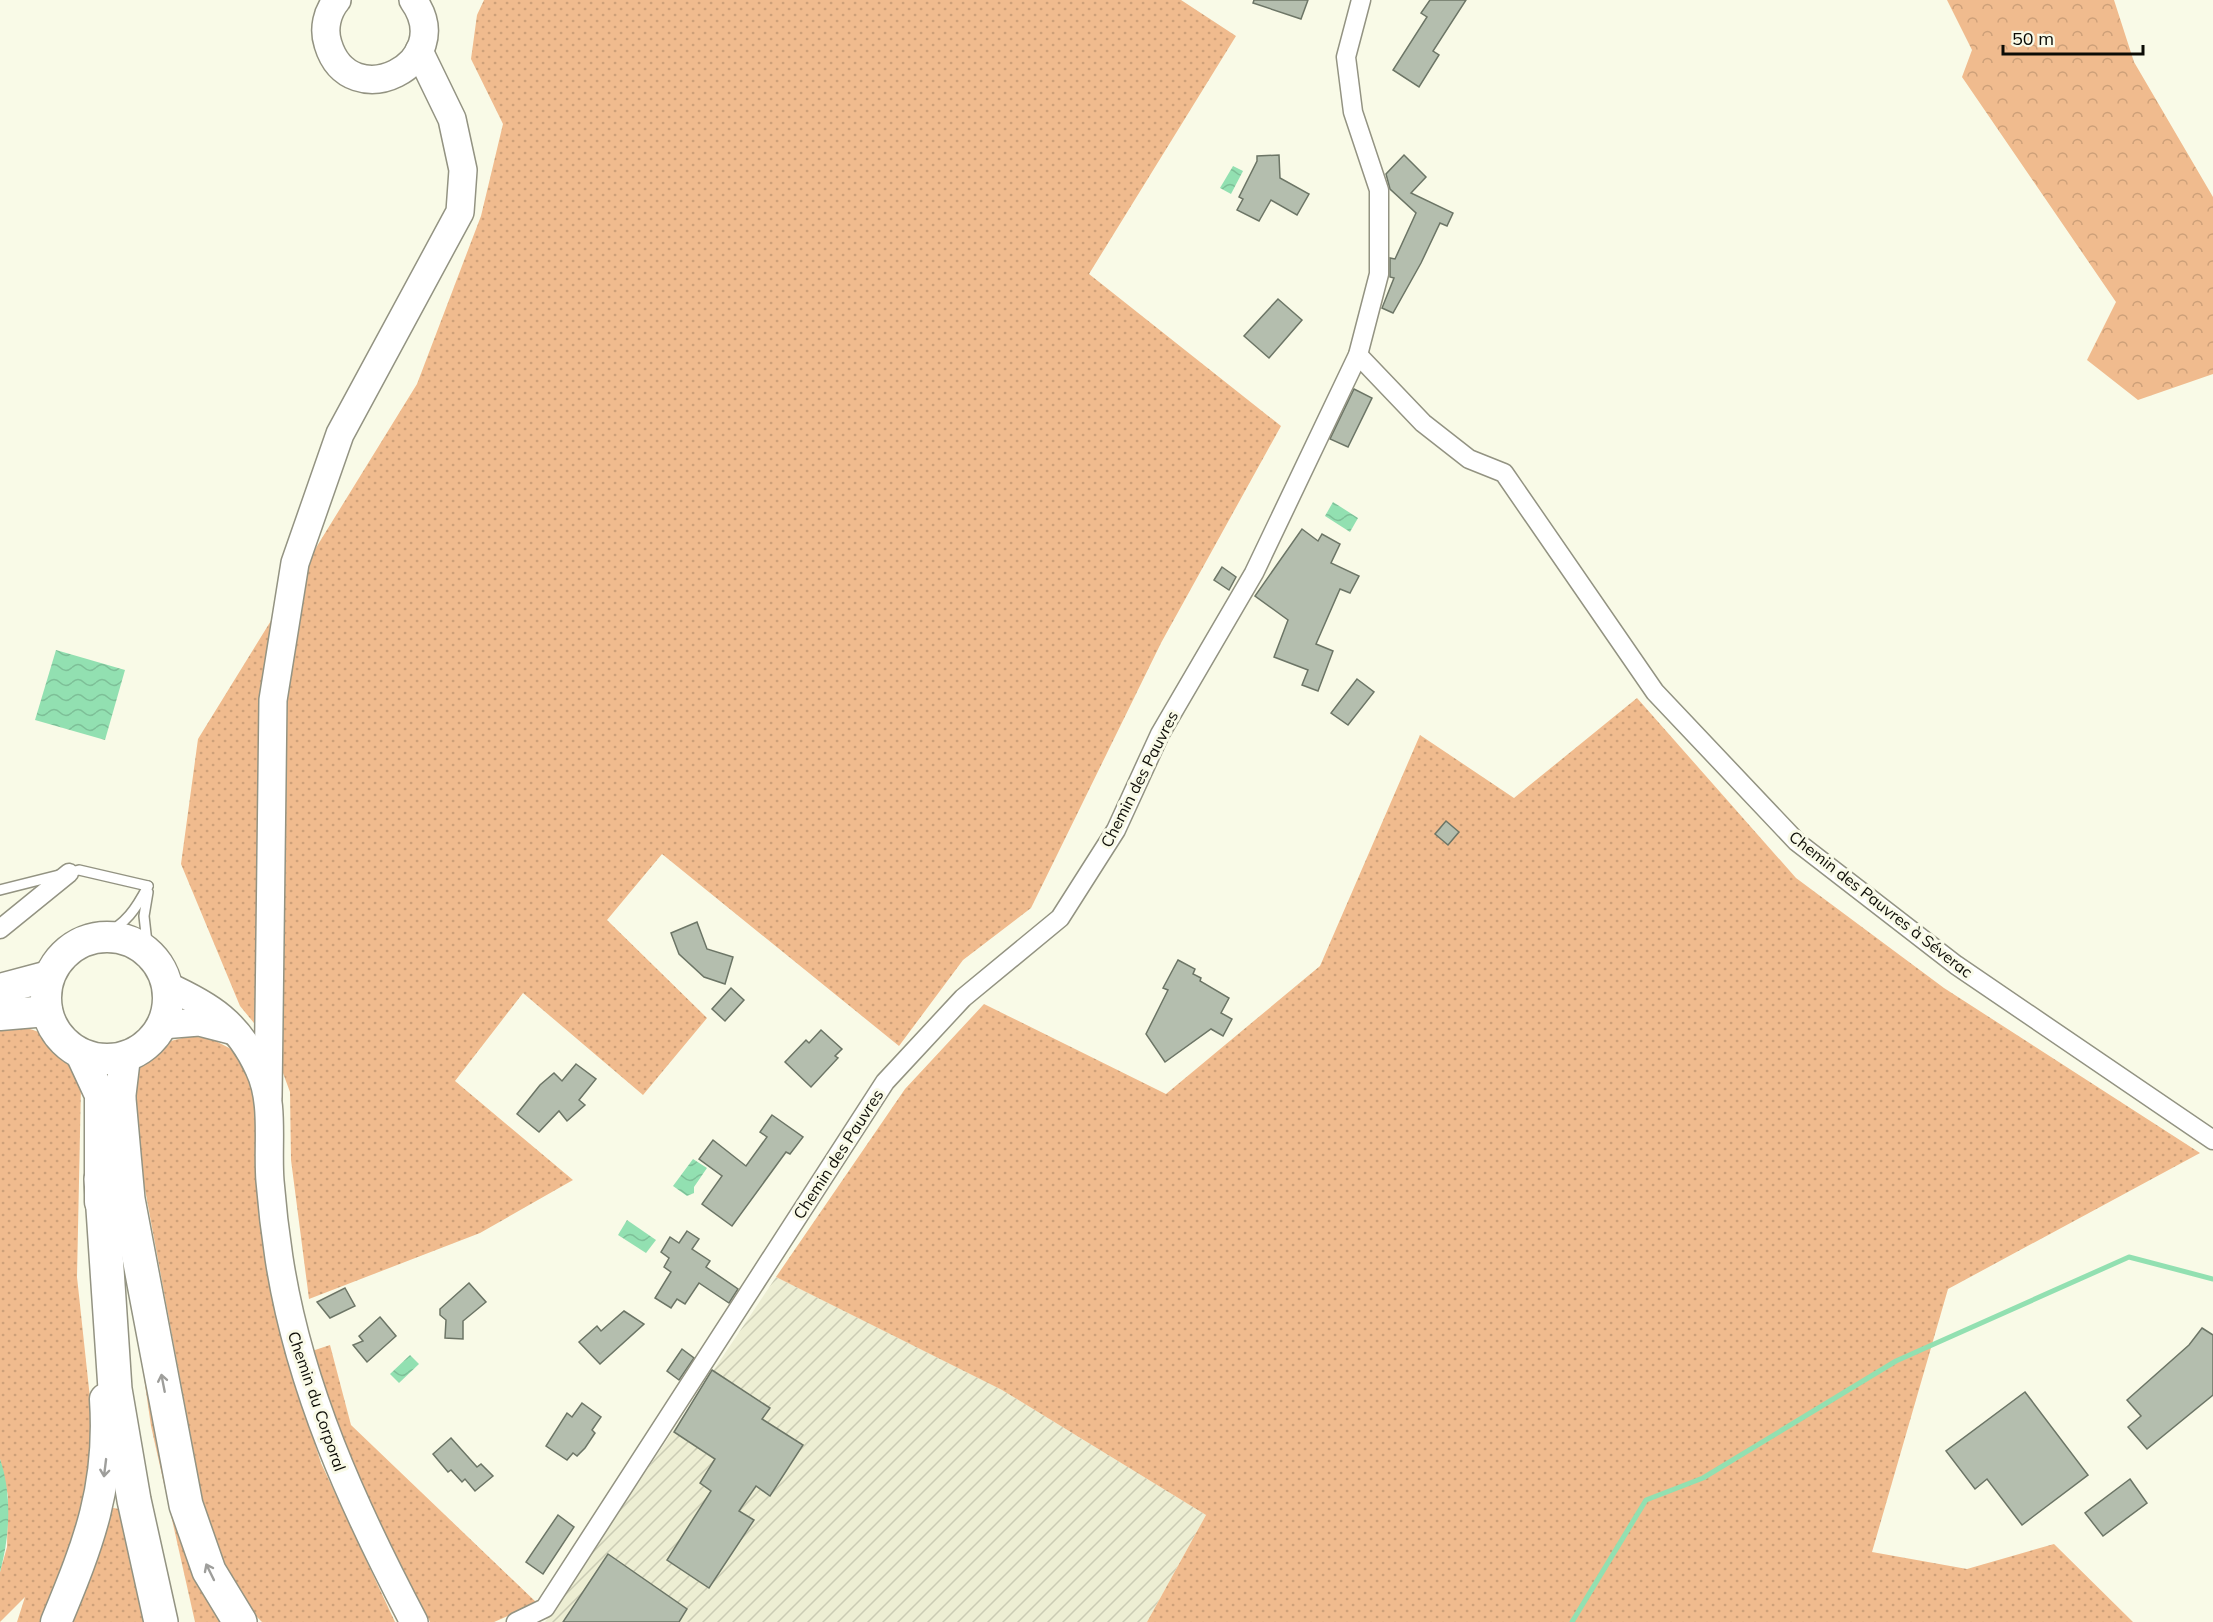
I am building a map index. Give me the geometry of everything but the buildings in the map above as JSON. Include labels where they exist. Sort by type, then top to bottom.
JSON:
[{"type":"highway","points":[[119,1099],[128,1198],[186,1505],[209,1571],[240,1622]]},
{"type":"highway","points":[[101,1179],[115,1389],[134,1500],[161,1622]]},
{"type":"main road","points":[[102,936],[122,938],[148,952],[160,968],[167,986],[168,1006],[162,1025],[147,1045],[125,1056],[103,1059],[81,1054],[71,1048],[56,1032],[47,1011],[45,999],[49,976],[61,956],[70,948],[91,938],[102,936]]},
{"type":"main road","points":[[0,989],[49,976]]},
{"type":"main road","points":[[0,1015],[10,1012],[47,1011]]},
{"type":"main road","points":[[56,1622],[92,1531],[106,1467],[107,1437],[98,1303],[101,1179],[100,1095],[81,1054]]},
{"type":"main road","points":[[125,1056],[119,1099],[114,1185],[117,1296],[127,1382],[176,1622]]},
{"type":"street","points":[[337,0],[328,16],[326,28],[331,53],[339,64],[362,78],[376,80],[411,61],[424,28],[422,17],[412,0]]},
{"type":"street","name":"Chemin des Pauvres","points":[[516,1622],[545,1608],[885,1082],[963,998],[1060,918],[1116,830],[1160,734],[1254,573],[1358,355],[1379,274],[1379,190],[1353,112],[1346,57],[1361,0]]},
{"type":"street","points":[[268,1097],[273,700],[295,563],[339,434],[460,212],[463,170],[452,119],[444,103],[411,61]]},
{"type":"street","name":"Chemin des Pauvres à Séverac","points":[[1358,355],[1423,423],[1469,459],[1504,473],[1655,692],[1797,842],[1956,964],[2213,1140]]},
{"type":"street","points":[[0,929],[69,873]]},
{"type":"street","name":"Chemin du Corporal","points":[[167,986],[205,1004],[234,1031],[260,1070],[268,1097],[270,1180],[276,1234],[296,1346],[329,1446],[368,1532],[414,1622]]},
{"type":"street","points":[[162,1025],[199,1022],[234,1031]]},
{"type":"lane","points":[[0,890],[79,870],[148,886]]},
{"type":"lane","points":[[102,936],[120,927],[133,914],[148,886]]},
{"type":"lane","points":[[148,886],[144,916],[148,952]]},
{"type":"shaded area","points":[[776,1277],[1002,1390],[1206,1515],[1147,1622],[545,1622]]},
{"type":"green space","points":[[484,0],[1181,0],[1236,36],[1089,274],[1281,426],[1161,643],[1031,908],[963,960],[899,1046],[662,854],[607,920],[707,1018],[643,1095],[523,993],[455,1081],[573,1180],[480,1233],[309,1299],[291,1160],[290,1092],[273,1046],[240,1006],[181,864],[198,739],[417,384],[481,216],[503,124],[471,59],[477,15]]},
{"type":"green space","points":[[1947,0],[2114,0],[2134,62],[2213,197],[2213,374],[2138,400],[2087,360],[2116,302],[1962,77],[1972,50]]},
{"type":"green space","points":[[1637,698],[1796,878],[1944,988],[2200,1153],[1948,1289],[1872,1552],[1967,1569],[2054,1544],[2133,1622],[1147,1622],[1206,1515],[1002,1390],[776,1277],[905,1089],[984,1004],[1166,1094],[1320,966],[1420,735],[1514,798]]},
{"type":"green space","points":[[24,1027],[39,1032],[77,1075],[81,1085],[77,1277],[92,1417],[92,1488],[44,1622],[17,1622],[25,1597],[0,1622],[0,1572],[7,1547],[8,1496],[0,1459],[0,1028]]},
{"type":"green space","points":[[190,1036],[212,1039],[231,1049],[245,1067],[253,1086],[257,1108],[258,1211],[280,1334],[321,1463],[395,1622],[262,1622],[254,1614],[221,1562],[202,1497],[141,1168],[134,1087],[139,1066],[167,1042]]},
{"type":"green space","points":[[139,1343],[229,1622],[195,1622],[151,1426]]},
{"type":"green space","points":[[330,1345],[351,1425],[537,1603],[494,1622],[430,1622],[364,1489],[323,1387],[312,1351]]},
{"type":"green space","points":[[108,1507],[119,1509],[146,1622],[66,1622]]},
{"type":"water","points":[[1233,166],[1243,171],[1231,194],[1220,188]]},
{"type":"water","points":[[1333,502],[1358,518],[1350,532],[1325,516]]},
{"type":"water","points":[[56,650],[125,670],[105,740],[35,720]]},
{"type":"water","points":[[693,1159],[707,1168],[694,1187],[694,1193],[687,1196],[673,1186]]},
{"type":"water","points":[[627,1220],[656,1240],[646,1253],[618,1235]]},
{"type":"water","points":[[410,1355],[419,1364],[399,1383],[390,1374]]},
{"type":"water","points":[[0,1459],[8,1501],[8,1530],[0,1572]]},
{"type":"waterway","points":[[1572,1622],[1646,1500],[1703,1478],[1896,1361],[2129,1257],[2213,1279]]}]
